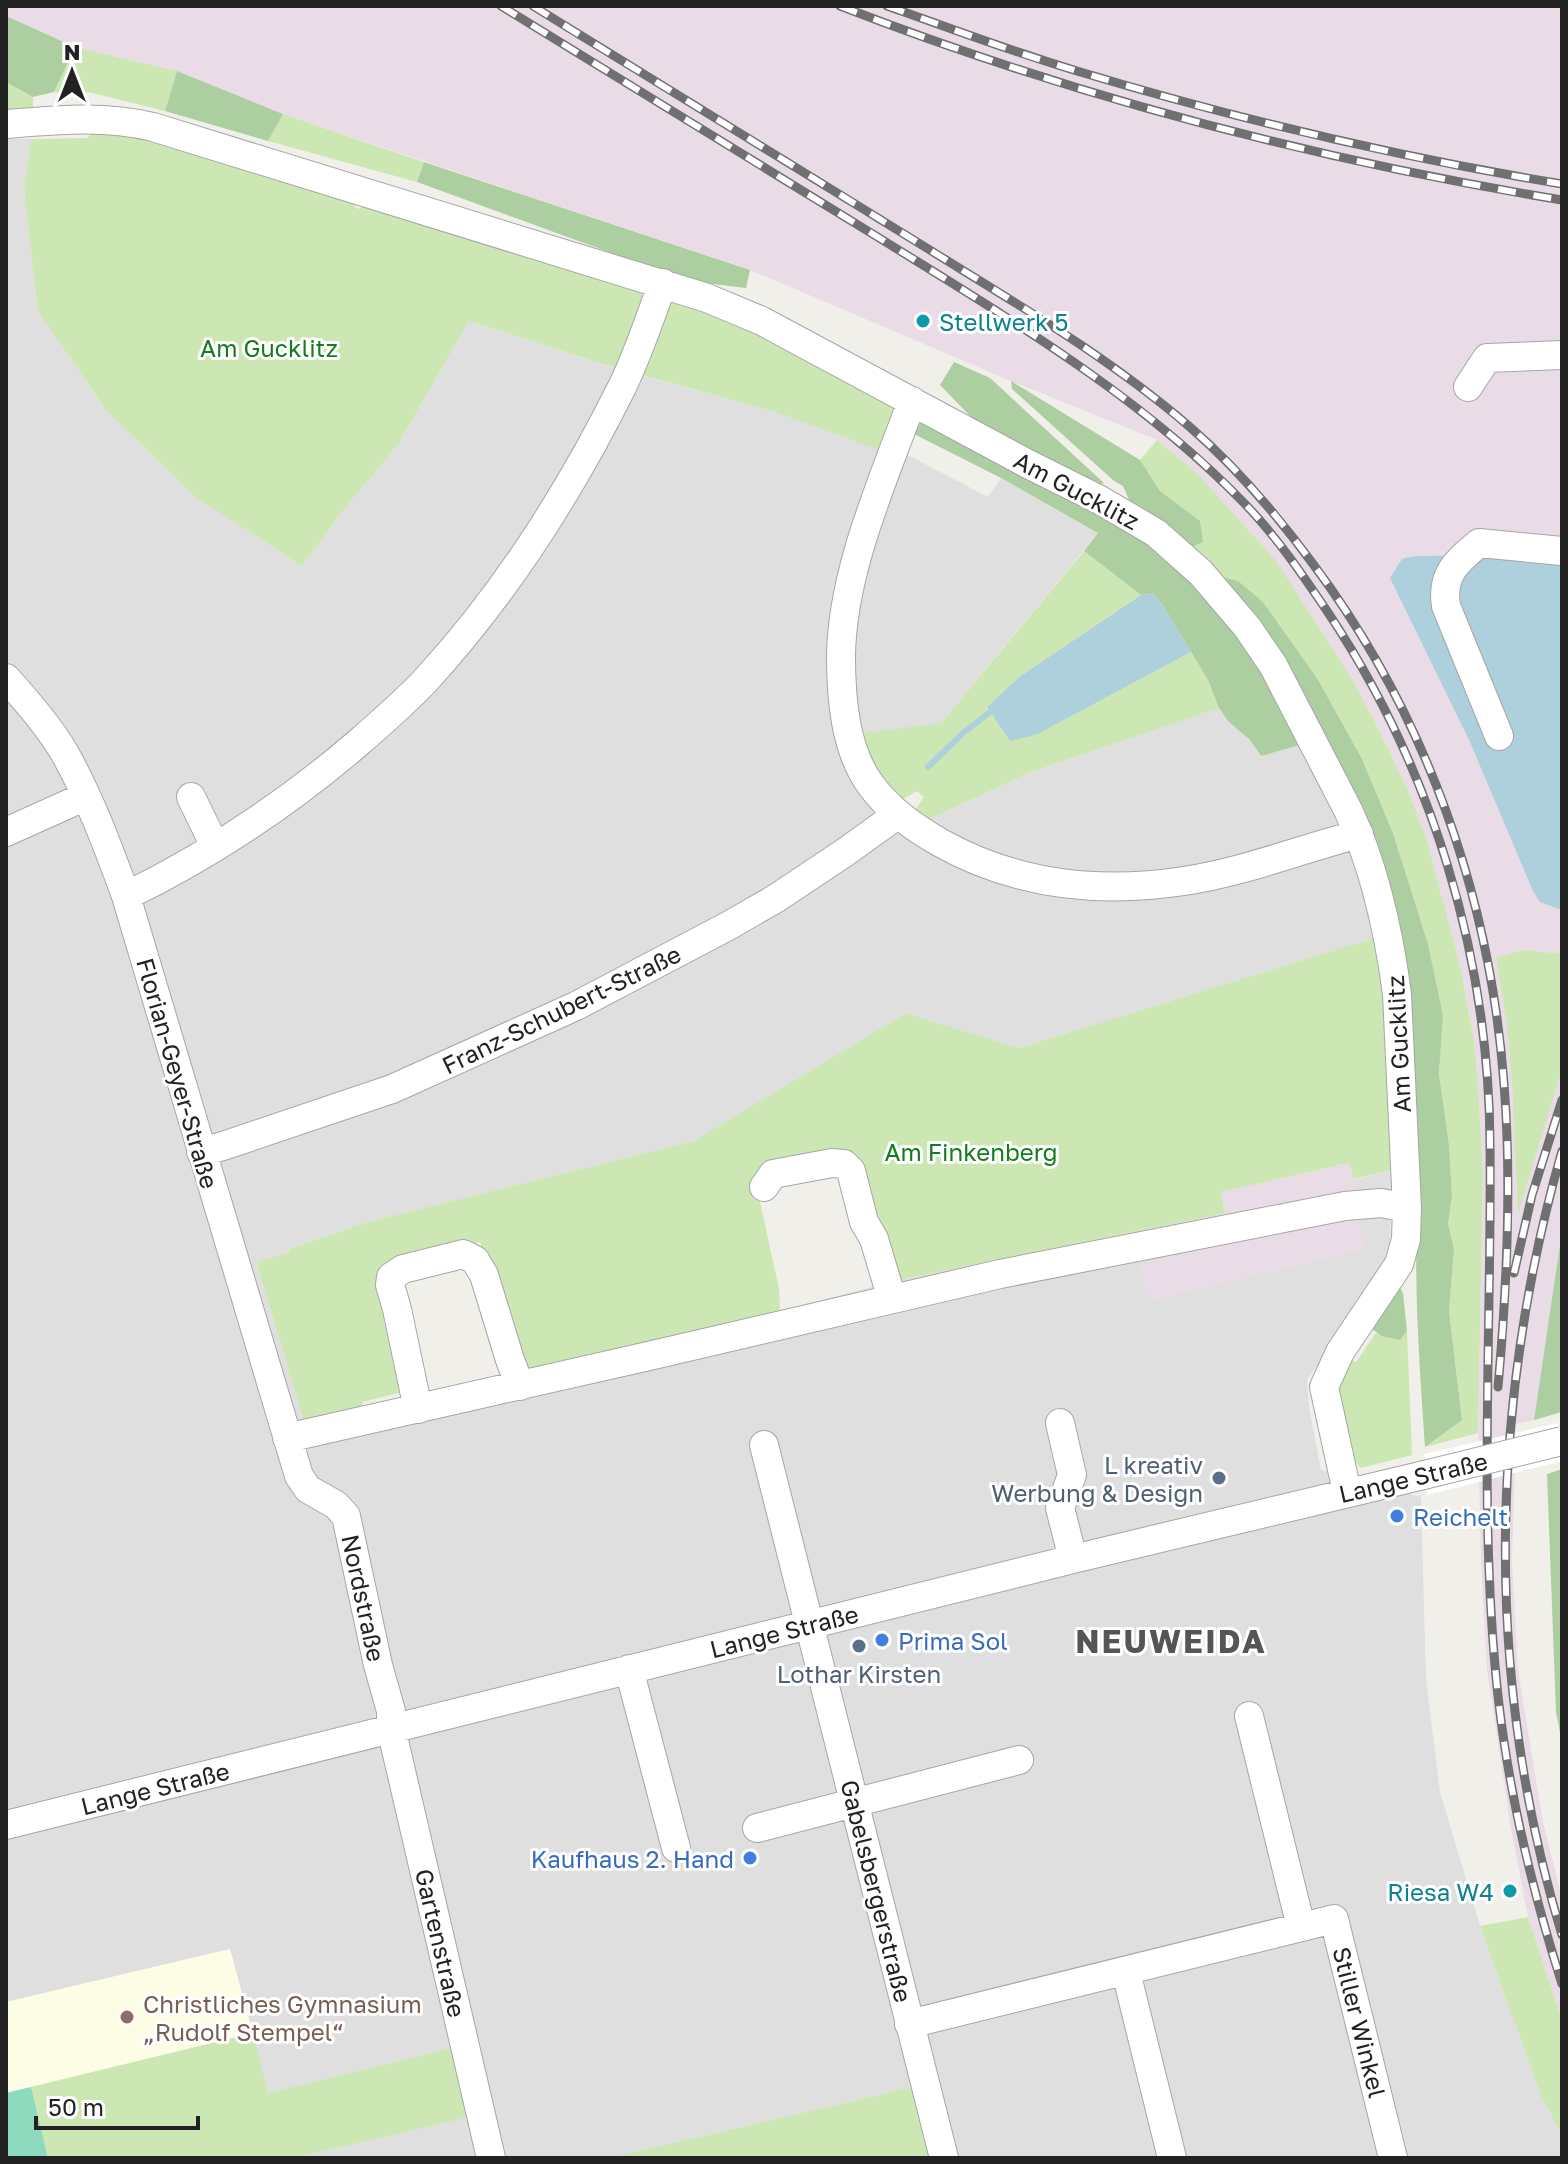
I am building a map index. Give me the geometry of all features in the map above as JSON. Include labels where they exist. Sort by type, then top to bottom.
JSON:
[{"type":"street","name":"Am Gucklitz","points":[[6,124],[100,119],[153,127],[663,283],[738,310],[1141,524],[1201,573],[1247,627],[1273,665],[1359,834],[1394,967],[1406,1239],[1399,1264],[1340,1352],[1324,1387],[1347,1492]]},
{"type":"street","points":[[126,896],[158,881],[290,799],[380,724],[424,682],[498,594],[553,513],[624,384],[663,283]]},
{"type":"street","points":[[1468,387],[1487,358],[1562,355]]},
{"type":"street","points":[[912,401],[863,538],[846,606],[841,654],[846,718],[855,754],[869,782],[897,815],[955,851],[985,865],[1038,881],[1106,886],[1195,879],[1359,834]]},
{"type":"street","points":[[1499,736],[1446,606],[1443,589],[1459,559],[1479,543],[1562,551]]},
{"type":"street","name":"Florian-Geyer-Straße","points":[[6,678],[64,751],[96,817],[126,896],[287,1438],[299,1476],[308,1489]]},
{"type":"street","points":[[6,832],[86,796]]},
{"type":"street","points":[[191,797],[217,846]]},
{"type":"street","name":"Franz-Schubert-Straße","points":[[201,1152],[392,1089],[576,1006],[763,906],[897,815]]},
{"type":"street","points":[[764,1187],[773,1174],[832,1163],[844,1164],[851,1171],[864,1222],[874,1239],[892,1299]]},
{"type":"street","points":[[287,1438],[1000,1274],[1345,1206],[1381,1203],[1407,1208]]},
{"type":"street","points":[[418,1409],[390,1285],[391,1277],[403,1269],[463,1254],[475,1260],[484,1275],[520,1386]]},
{"type":"street","points":[[1060,1423],[1072,1475],[1060,1508],[1073,1559]]},
{"type":"street","name":"Lange Straße","points":[[6,1825],[1073,1559],[1562,1441]]},
{"type":"street","name":"Gabelsbergerstraße","points":[[764,1445],[944,2158]]},
{"type":"street","name":"Nordstraße","points":[[308,1489],[342,1509],[346,1516],[391,1711],[391,1728]]},
{"type":"street","points":[[629,1669],[676,1848]]},
{"type":"street","name":"Stiller Winkel","points":[[1249,1716],[1301,1927]]},
{"type":"street","name":"Gartenstraße","points":[[391,1728],[491,2158]]},
{"type":"street","points":[[757,1828],[1019,1760]]},
{"type":"street","name":"Stiller Winkel","points":[[909,2024],[1334,1919],[1393,2158]]},
{"type":"street","points":[[1126,1972],[1172,2158]]},
{"type":"shaded area","points":[[6,6],[1562,6],[1562,1231],[1534,1420],[1516,1424],[1512,1562],[1518,1670],[1543,1822],[1562,1898],[1562,2020],[1528,1917],[1487,1670],[1478,1433],[1483,1177],[1474,1041],[1461,970],[1427,840],[1407,788],[1375,722],[1196,472],[1157,440],[750,270],[283,114],[177,71],[75,47],[6,16]]},
{"type":"shaded area","points":[[6,139],[31,139],[24,190],[38,311],[106,410],[194,496],[302,566],[399,443],[469,321],[618,369],[775,412],[885,451],[902,452],[988,497],[1001,478],[1098,533],[941,723],[875,769],[925,821],[1031,772],[1219,708],[1261,756],[1307,743],[1326,777],[1380,936],[1019,1048],[906,1013],[695,1141],[371,1221],[256,1263],[304,1421],[780,1311],[899,1280],[1225,1213],[1392,1170],[1390,1246],[1385,1264],[1307,1380],[1309,1407],[1321,1470],[1421,1497],[1426,1679],[1440,1792],[1480,1926],[1541,2096],[1562,2135],[1562,2158],[930,2158],[912,2087],[609,2158],[294,2158],[469,2117],[268,2093],[230,1949],[6,2002]]},
{"type":"shaded area","points":[[1350,1163],[1354,1179],[1351,1195],[1227,1222],[1221,1192]]},
{"type":"shaded area","points":[[1356,1213],[1365,1249],[1148,1301],[1140,1265]]},
{"type":"shaded area","name":"Christliches Gymnasium „Rudolf Stempel“","points":[[230,1949],[253,2033],[6,2093],[6,2002]]},
{"type":"green space","points":[[6,16],[75,47],[54,92],[33,97],[6,82]]},
{"type":"green space","points":[[75,47],[177,71],[165,111],[88,92],[54,92]]},
{"type":"green space","points":[[177,71],[283,114],[268,141],[165,111]]},
{"type":"green space","points":[[6,82],[33,97],[33,108],[6,110]]},
{"type":"green space","points":[[283,114],[424,162],[417,182],[268,141]]},
{"type":"green space","name":"Am Gucklitz","points":[[116,129],[348,196],[359,209],[367,201],[639,288],[643,297],[619,369],[469,321],[399,443],[302,566],[194,496],[106,410],[38,311],[24,190],[31,139],[87,138],[93,133]]},
{"type":"green space","points":[[424,162],[750,270],[746,288],[688,281],[417,182]]},
{"type":"green space","points":[[670,301],[713,310],[898,405],[885,452],[775,412],[638,374]]},
{"type":"green space","points":[[954,362],[990,378],[1104,483],[1093,486],[977,423],[940,385]]},
{"type":"green space","points":[[1011,381],[1140,460],[1160,491],[1200,521],[1203,542],[1192,547],[1130,502],[1123,486],[1012,389]]},
{"type":"green space","points":[[924,417],[1130,529],[1188,575],[1244,642],[1307,743],[1261,756],[1219,708],[1208,680],[1162,604],[1152,593],[1141,595],[1084,551],[1098,533],[1001,478],[914,434]]},
{"type":"green space","points":[[1157,440],[1196,472],[1276,561],[1349,674],[1375,722],[1407,788],[1427,840],[1461,970],[1478,1083],[1483,1177],[1478,1433],[1425,1447],[1462,1419],[1449,1311],[1454,1249],[1448,1224],[1452,1196],[1449,1145],[1439,1074],[1443,1015],[1428,944],[1393,833],[1362,759],[1317,678],[1263,602],[1217,576],[1192,547],[1200,521],[1160,491],[1140,460]]},
{"type":"green space","points":[[1084,551],[1141,595],[1019,677],[987,707],[1010,740],[1036,735],[1191,652],[1208,680],[1219,708],[1031,772],[925,821],[915,810],[924,797],[917,791],[903,799],[888,784],[877,769],[862,733],[941,723]]},
{"type":"green space","points":[[1217,576],[1238,581],[1263,602],[1317,678],[1362,759],[1393,833],[1428,944],[1443,1015],[1439,1074],[1449,1145],[1452,1196],[1448,1224],[1454,1249],[1449,1311],[1462,1420],[1425,1447],[1419,1362],[1417,1219],[1394,920]]},
{"type":"green space","name":"Am Finkenberg","points":[[1380,936],[1392,1170],[1354,1179],[1349,1163],[1221,1192],[1225,1213],[899,1280],[888,1266],[853,1152],[754,1174],[779,1289],[780,1311],[531,1375],[514,1360],[480,1242],[384,1264],[381,1271],[407,1391],[362,1402],[364,1411],[304,1421],[256,1262],[371,1221],[694,1141],[906,1013],[1019,1048]]},
{"type":"green space","points":[[1522,950],[1562,954],[1562,1069],[1518,1214],[1512,1080],[1496,958]]},
{"type":"green space","points":[[1562,1231],[1562,1412],[1534,1420]]},
{"type":"green space","points":[[1399,1286],[1403,1293],[1407,1331],[1400,1340],[1381,1336],[1371,1328]]},
{"type":"green space","points":[[1407,1331],[1412,1455],[1361,1468],[1349,1455],[1339,1408],[1340,1385],[1349,1358],[1356,1362],[1376,1333],[1400,1340]]},
{"type":"green space","points":[[1562,1469],[1562,1743],[1556,1712],[1547,1474]]},
{"type":"green space","points":[[1528,1917],[1562,2020],[1562,2135],[1541,2096],[1480,1926]]},
{"type":"green space","points":[[253,2033],[268,2093],[452,2048],[470,2117],[294,2158],[48,2158],[31,2087]]},
{"type":"green space","points":[[31,2087],[48,2158],[6,2158],[6,2093]]},
{"type":"green space","points":[[912,2087],[930,2158],[609,2158]]},
{"type":"water","points":[[1489,555],[1562,563],[1562,910],[1540,902],[1533,891],[1470,742],[1390,578],[1402,559]]},
{"type":"water","points":[[1152,593],[1191,652],[1036,735],[1010,741],[987,707],[1019,677],[1141,595]]},
{"type":"pier","points":[[1558,1423],[1562,1461],[1427,1495],[1424,1454]]},
{"type":"waterway","points":[[928,767],[990,712]]},
{"type":"railway","points":[[501,6],[983,302],[1120,395],[1206,466],[1256,516],[1308,583],[1364,671],[1397,734],[1448,866],[1466,934],[1479,1003],[1487,1073],[1490,1144],[1487,1489],[1492,1627],[1498,1696],[1515,1805],[1531,1877],[1562,1984]]},
{"type":"railway","points":[[533,6],[1023,307],[1126,377],[1191,428],[1224,459],[1271,510],[1313,564],[1353,622],[1389,683],[1419,745],[1446,810],[1484,945],[1504,1084],[1508,1159],[1506,1274],[1498,1387]]},
{"type":"railway","points":[[840,6],[1017,69],[1196,122],[1378,165],[1562,200]]},
{"type":"railway","points":[[887,6],[1053,64],[1197,105],[1378,149],[1562,184]]},
{"type":"railway","points":[[1514,1273],[1532,1195],[1562,1100]]},
{"type":"railway","points":[[1562,1151],[1538,1248],[1520,1346],[1509,1444],[1505,1543],[1508,1642],[1519,1740],[1537,1838],[1562,1935]]},
{"type":"place","name":"Stellwerk 5","points":[[923,321]]},
{"type":"place","name":"L kreativ Werbung & Design","points":[[1219,1478]]},
{"type":"place","name":"Reichelt","points":[[1397,1516]]},
{"type":"place","name":"Prima Sol","points":[[882,1640]]},
{"type":"place","name":"Lothar Kirsten","points":[[859,1646]]},
{"type":"place","name":"Kaufhaus 2. Hand","points":[[750,1858]]},
{"type":"place","name":"Riesa W4","points":[[1510,1891]]},
{"type":"place","name":"Christliches Gymnasium „Rudolf Stempel“","points":[[127,2017]]},
{"type":"district","name":"NEUWEIDA","points":[[1171,1641]]}]
